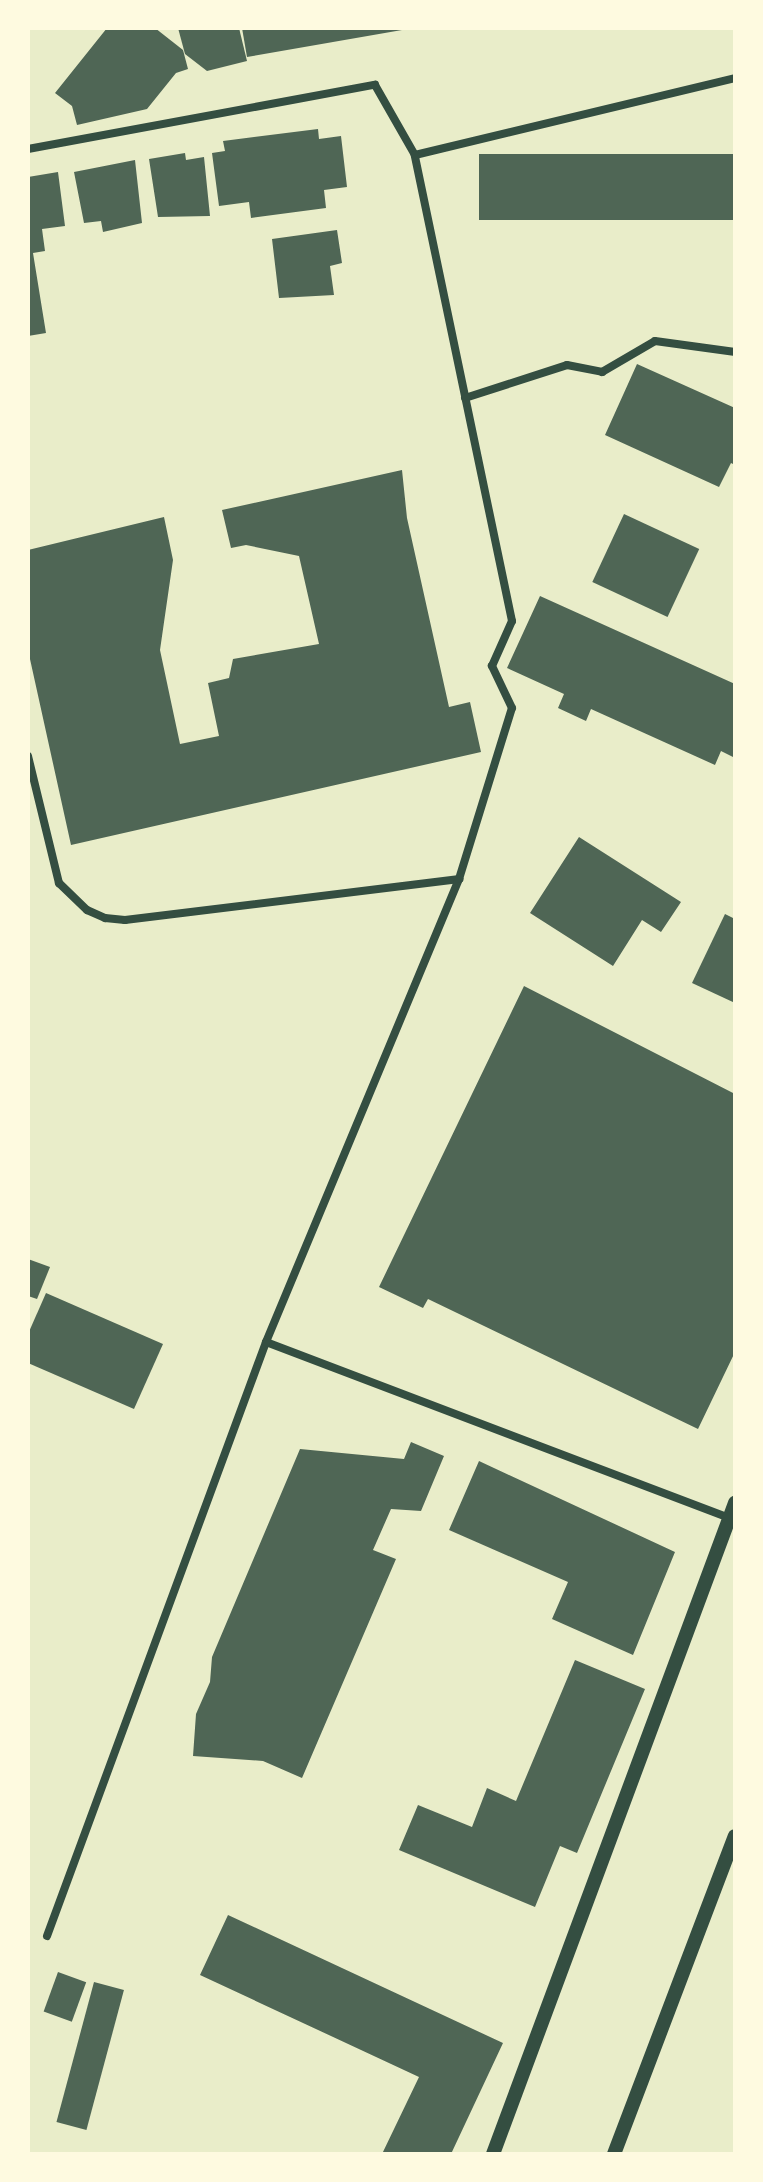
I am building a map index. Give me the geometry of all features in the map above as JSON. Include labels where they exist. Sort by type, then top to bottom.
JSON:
[{"type":"street","points":[[415,155],[735,78]]},
{"type":"street","points":[[28,149],[375,85],[415,155],[512,621],[492,666],[512,708],[459,879],[266,1342],[47,1936]]},
{"type":"street","points":[[465,398],[567,365],[602,372],[655,341],[735,352]]},
{"type":"street","points":[[28,756],[59,883],[87,910],[105,918],[125,920],[459,879]]},
{"type":"street","points":[[266,1342],[729,1518]]},
{"type":"street","points":[[493,2154],[735,1503]]},
{"type":"street","points":[[614,2154],[735,1836]]},
{"type":"building","points":[[107,28],[155,28],[183,50],[188,69],[176,73],[147,109],[77,125],[72,106],[55,93]]},
{"type":"building","points":[[178,28],[239,28],[247,61],[207,71],[185,54]]},
{"type":"building","points":[[242,28],[402,28],[402,30],[247,57]]},
{"type":"building","points":[[318,129],[319,139],[341,136],[347,187],[324,190],[326,208],[251,218],[249,202],[219,206],[212,153],[225,151],[223,141]]},
{"type":"building","points":[[185,153],[186,160],[204,157],[210,216],[158,217],[149,159]]},
{"type":"building","points":[[479,154],[735,154],[735,220],[479,220]]},
{"type":"building","points":[[135,160],[142,223],[103,232],[101,221],[84,223],[74,172]]},
{"type":"building","points":[[58,172],[65,226],[42,229],[45,251],[33,253],[46,333],[28,336],[28,177]]},
{"type":"building","points":[[337,230],[342,263],[330,266],[334,295],[279,298],[272,239]]},
{"type":"building","points":[[637,364],[735,408],[735,465],[731,463],[719,487],[605,435]]},
{"type":"building","points":[[402,470],[407,518],[449,707],[470,702],[481,752],[71,845],[28,650],[28,550],[164,517],[173,560],[160,650],[180,744],[219,736],[208,683],[229,678],[233,659],[319,644],[299,556],[246,545],[231,548],[222,510]]},
{"type":"building","points":[[624,514],[699,549],[668,617],[592,582]]},
{"type":"building","points":[[540,596],[735,684],[735,758],[721,751],[715,765],[591,709],[586,721],[558,708],[564,694],[507,668]]},
{"type":"building","points":[[579,837],[681,902],[661,932],[642,920],[613,966],[530,913]]},
{"type":"building","points":[[725,914],[735,919],[735,1003],[692,983]]},
{"type":"building","points":[[524,986],[735,1094],[735,1352],[698,1429],[428,1299],[423,1308],[379,1287]]},
{"type":"building","points":[[28,1259],[50,1267],[37,1299],[28,1296]]},
{"type":"building","points":[[46,1293],[163,1344],[134,1409],[28,1363],[28,1334]]},
{"type":"building","points":[[411,1442],[444,1456],[421,1511],[391,1509],[373,1550],[396,1559],[302,1778],[263,1761],[193,1756],[196,1714],[210,1682],[212,1657],[300,1449],[404,1459]]},
{"type":"building","points":[[479,1461],[675,1552],[633,1655],[552,1619],[568,1582],[449,1530]]},
{"type":"building","points":[[575,1660],[645,1689],[577,1853],[560,1846],[535,1907],[399,1850],[418,1805],[472,1827],[487,1788],[516,1801]]},
{"type":"building","points":[[228,1915],[503,2043],[451,2154],[382,2154],[419,2077],[200,1975]]},
{"type":"building","points":[[58,1972],[86,1982],[72,2022],[44,2011]]},
{"type":"building","points":[[94,1982],[124,1990],[86,2130],[56,2122]]}]
